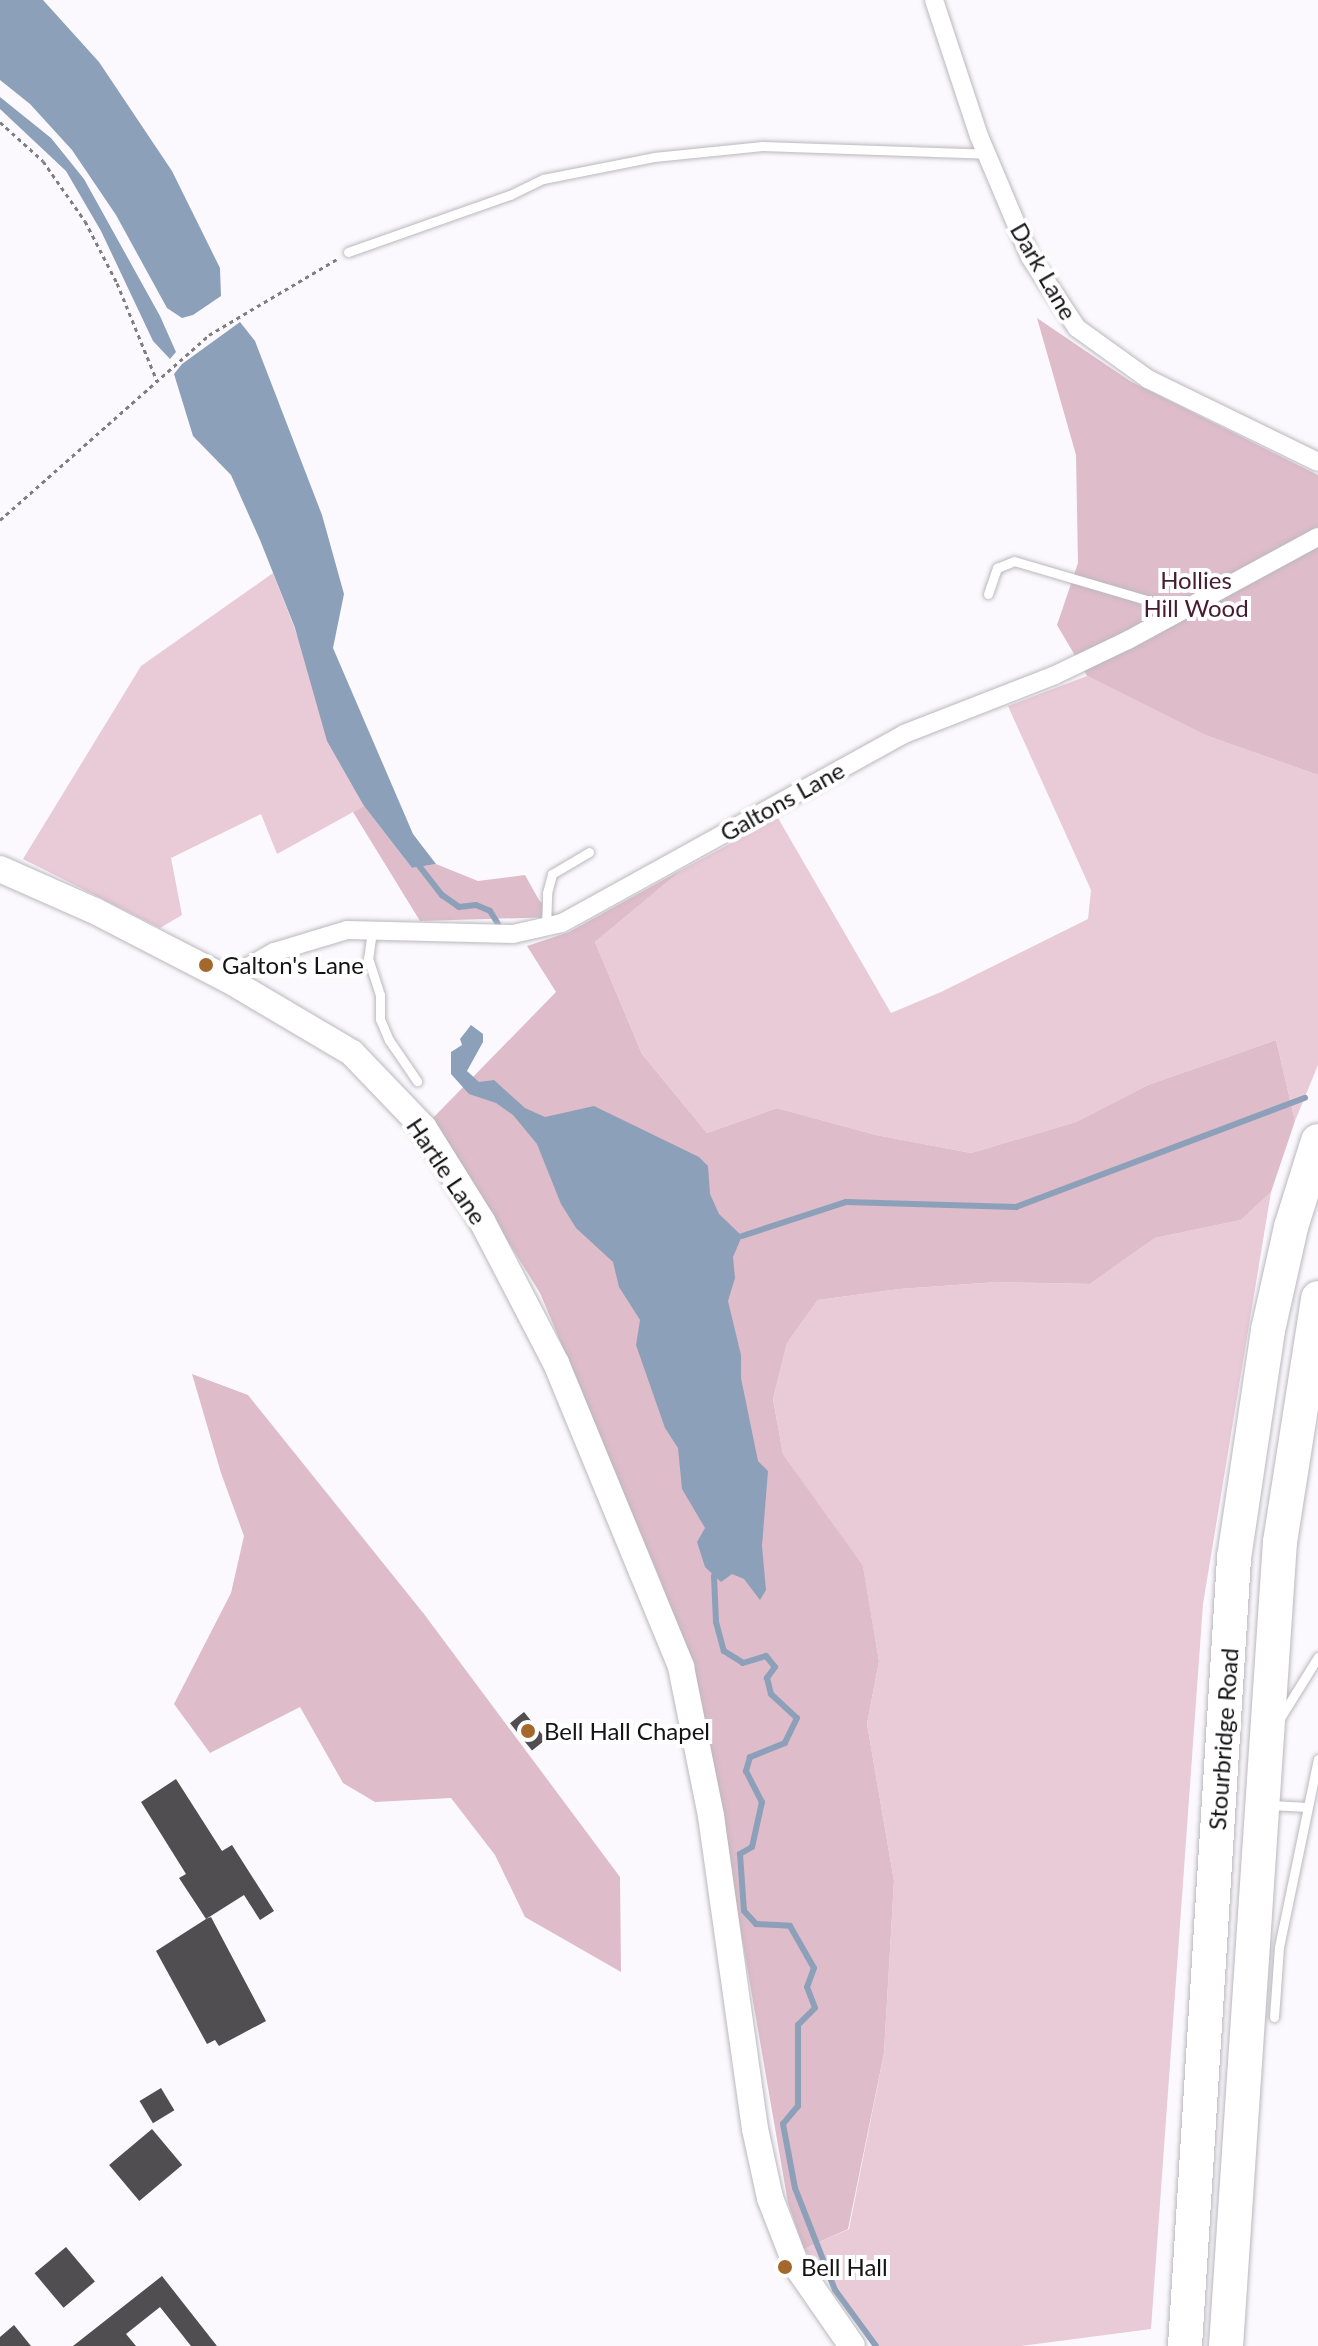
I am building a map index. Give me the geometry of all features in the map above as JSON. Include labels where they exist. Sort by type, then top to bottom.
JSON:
[{"type":"highway","name":"Stourbridge Road","points":[[1185,2346],[1234,1558],[1268,1330],[1291,1227],[1318,1141]]},
{"type":"highway","name":"Stourbridge Road","points":[[1226,2346],[1280,1542],[1318,1298]]},
{"type":"main road","name":"Hartle Lane","points":[[0,869],[95,911],[227,979],[352,1053],[424,1128],[482,1221],[556,1363],[681,1667],[711,1816],[755,2129],[770,2198],[796,2265],[842,2337],[852,2346]]},
{"type":"main road","points":[[1210,2346],[1213,2320],[1229,2292]]},
{"type":"street","name":"Dark Lane","points":[[934,0],[986,154],[1030,257],[1077,328],[1148,379],[1318,462]]},
{"type":"street","name":"Galtons Lane","points":[[227,979],[274,952],[347,930],[513,934],[562,923],[904,734],[1055,675],[1128,640],[1318,537]]},
{"type":"lane","points":[[348,252],[510,195],[543,179],[654,157],[762,146],[986,154]]},
{"type":"lane","points":[[988,594],[997,568],[1014,561],[1180,610]]},
{"type":"lane","points":[[546,927],[547,893],[552,874],[589,852]]},
{"type":"lane","points":[[372,931],[368,958],[380,995],[380,1019],[389,1040],[417,1081]]},
{"type":"lane","points":[[1266,1735],[1318,1657]]},
{"type":"lane","points":[[1274,2017],[1279,1947],[1318,1759]]},
{"type":"lane","points":[[1262,1804],[1307,1807]]},
{"type":"path","points":[[0,122],[43,161],[85,221],[117,283],[157,381]]},
{"type":"path","points":[[0,520],[209,335],[348,252]]},
{"type":"shaded area","points":[[273,573],[364,806],[277,854],[261,814],[171,858],[182,915],[160,928],[23,859],[141,666]]},
{"type":"shaded area","points":[[1087,676],[1205,735],[1318,775],[1318,1065],[1295,1121],[1276,1040],[1148,1085],[1076,1122],[971,1153],[876,1135],[777,1108],[707,1133],[642,1054],[595,942],[683,869],[778,818],[891,1013],[941,992],[1088,919],[1091,890],[1008,706]]},
{"type":"shaded area","points":[[1271,1192],[1203,1604],[1151,2329],[1021,2346],[876,2346],[804,2249],[849,2229],[884,2053],[894,1881],[867,1724],[879,1661],[863,1567],[783,1454],[773,1399],[787,1343],[818,1300],[900,1289],[997,1282],[1090,1284],[1155,1238],[1241,1220]]},
{"type":"green space","name":"Hollies Hill Wood","points":[[1037,318],[1130,381],[1318,475],[1318,775],[1205,735],[1087,676],[1057,625],[1078,563],[1076,455]]},
{"type":"green space","points":[[364,806],[412,868],[436,864],[478,881],[525,875],[539,900],[556,917],[420,921],[353,812]]},
{"type":"green space","points":[[683,869],[595,942],[642,1054],[707,1133],[777,1108],[876,1135],[971,1153],[1076,1122],[1148,1085],[1276,1040],[1295,1121],[1271,1192],[1241,1220],[1155,1238],[1090,1284],[997,1282],[900,1289],[818,1300],[787,1343],[773,1399],[783,1454],[863,1566],[879,1661],[867,1724],[894,1881],[884,2053],[848,2229],[804,2249],[788,2203],[706,1730],[661,1582],[540,1293],[432,1119],[556,992],[527,946],[569,932]]},
{"type":"green space","points":[[192,1374],[248,1395],[424,1614],[620,1877],[621,1972],[525,1917],[495,1855],[451,1798],[375,1802],[343,1783],[300,1707],[210,1753],[174,1704],[231,1593],[244,1536],[221,1473]]},
{"type":"water","points":[[0,0],[43,0],[99,62],[172,171],[220,268],[221,296],[193,315],[182,318],[167,308],[116,215],[72,150],[30,104],[0,80]]},
{"type":"water","points":[[0,97],[51,138],[84,179],[160,316],[176,352],[170,359],[153,341],[101,231],[66,171],[0,109]]},
{"type":"water","points":[[240,322],[255,341],[322,515],[344,594],[333,648],[413,834],[436,864],[412,868],[364,806],[327,741],[295,628],[260,540],[231,475],[193,436],[174,374],[182,364]]},
{"type":"water","points":[[471,1025],[483,1034],[483,1042],[467,1071],[479,1082],[494,1080],[525,1108],[545,1117],[594,1106],[699,1157],[708,1166],[710,1194],[719,1214],[742,1236],[733,1257],[735,1278],[728,1301],[741,1355],[741,1378],[758,1461],[768,1471],[762,1546],[766,1590],[760,1600],[744,1579],[732,1574],[721,1582],[705,1567],[697,1542],[705,1528],[682,1489],[678,1448],[665,1428],[636,1345],[640,1320],[619,1287],[613,1262],[576,1228],[561,1204],[537,1144],[513,1115],[496,1103],[469,1094],[451,1074],[451,1052],[462,1045],[460,1039]]},
{"type":"building","name":"Bell Hall Chapel","points":[[524,1712],[546,1739],[532,1751],[510,1723]]},
{"type":"building","points":[[176,1779],[222,1851],[232,1845],[274,1911],[260,1920],[244,1895],[206,1919],[179,1878],[186,1874],[141,1802]]},
{"type":"building","points":[[211,1917],[266,2021],[219,2046],[215,2040],[207,2044],[156,1951]]},
{"type":"building","points":[[161,2088],[174,2110],[153,2123],[140,2101]]},
{"type":"building","points":[[152,2129],[182,2165],[139,2201],[109,2165]]},
{"type":"building","points":[[66,2247],[95,2281],[64,2308],[35,2273]]},
{"type":"building","points":[[162,2276],[217,2346],[191,2346],[160,2307],[126,2334],[136,2346],[73,2346]]},
{"type":"building","points":[[14,2325],[31,2346],[0,2346],[0,2337]]},
{"type":"waterway","points":[[420,867],[442,895],[459,907],[476,905],[490,911],[498,924]]},
{"type":"waterway","points":[[742,1236],[846,1202],[1016,1207],[1305,1098]]},
{"type":"waterway","points":[[714,1576],[716,1622],[724,1651],[743,1663],[766,1656],[775,1667],[767,1678],[771,1694],[797,1718],[785,1743],[750,1757],[746,1771],[762,1802],[752,1847],[740,1854],[744,1911],[756,1924],[790,1926],[814,1968],[807,1987],[815,2008],[798,2025],[798,2106],[783,2124],[795,2188],[835,2290],[876,2346]]},
{"type":"place","name":"Galton's Lane","points":[[206,965]]},
{"type":"place","name":"Bell Hall Chapel","points":[[528,1731]]},
{"type":"place","name":"Bell Hall","points":[[785,2267]]}]
